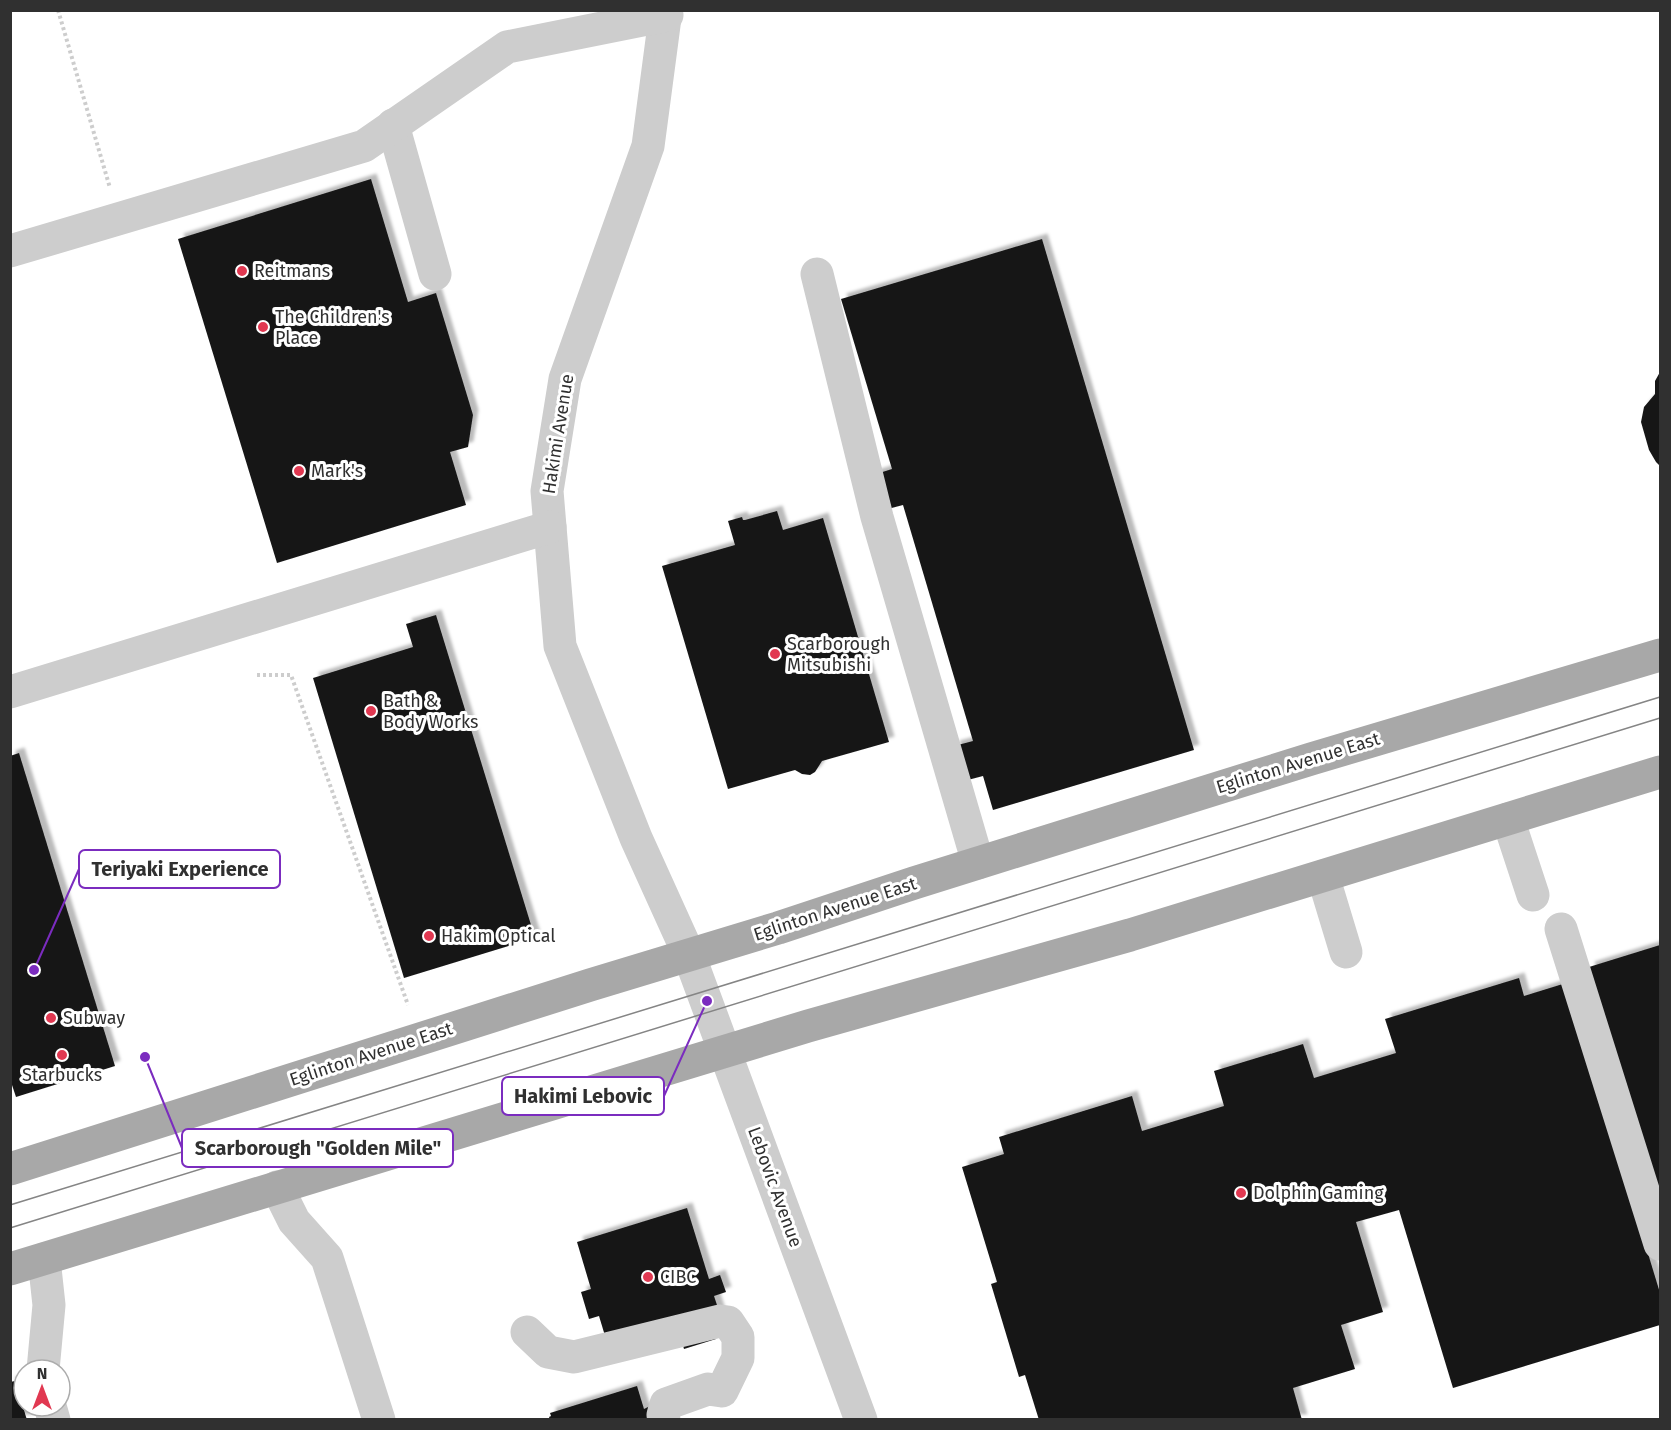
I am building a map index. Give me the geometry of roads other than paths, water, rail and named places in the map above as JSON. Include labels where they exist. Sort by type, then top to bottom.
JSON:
[{"type":"main road","name":"Eglinton Avenue East","points":[[10,1169],[1311,759],[1660,655]]},
{"type":"main road","points":[[10,1269],[726,1053],[808,1026],[1130,935],[1660,772]]},
{"type":"street","points":[[10,252],[364,146],[507,47],[666,13]]},
{"type":"street","name":"Hakimi Avenue","points":[[666,13],[648,146],[565,379],[547,491],[560,646],[636,838],[689,955]]},
{"type":"street","points":[[393,125],[435,274]]},
{"type":"street","points":[[817,274],[877,517],[978,863]]},
{"type":"street","points":[[10,692],[550,527]]},
{"type":"street","points":[[1508,819],[1533,895]]},
{"type":"street","points":[[1323,876],[1346,952]]},
{"type":"street","points":[[1561,929],[1660,1244]]},
{"type":"street","name":"Lebovic Avenue","points":[[689,955],[861,1419]]},
{"type":"street","points":[[277,1187],[294,1221],[327,1258],[379,1419]]},
{"type":"street","points":[[44,1259],[49,1305],[44,1358]]},
{"type":"street","points":[[527,1332],[548,1352],[574,1357],[720,1321],[728,1322],[738,1337],[738,1358],[722,1391],[708,1389],[666,1404],[664,1419]]},
{"type":"tram line","points":[[10,1205],[1660,697]]},
{"type":"tram line","points":[[10,1228],[1660,718]]},
{"type":"place","name":"Reitmans","points":[[242,271]]},
{"type":"place","name":"The Children's Place","points":[[263,327]]},
{"type":"place","name":"Mark's","points":[[299,471]]},
{"type":"place","name":"Scarborough Mitsubishi","points":[[775,654]]},
{"type":"place","name":"Bath & Body Works","points":[[371,711]]},
{"type":"place","name":"Hakim Optical","points":[[429,936]]},
{"type":"place","name":"Teriyaki Experience","points":[[34,970]]},
{"type":"place","name":"Hakimi Lebovic","points":[[707,1001]]},
{"type":"place","name":"Subway","points":[[51,1018]]},
{"type":"place","name":"Starbucks","points":[[62,1055]]},
{"type":"place","name":"Scarborough \"Golden Mile\"","points":[[145,1057]]},
{"type":"place","name":"Dolphin Gaming","points":[[1241,1193]]},
{"type":"place","name":"CIBC","points":[[648,1277]]}]
